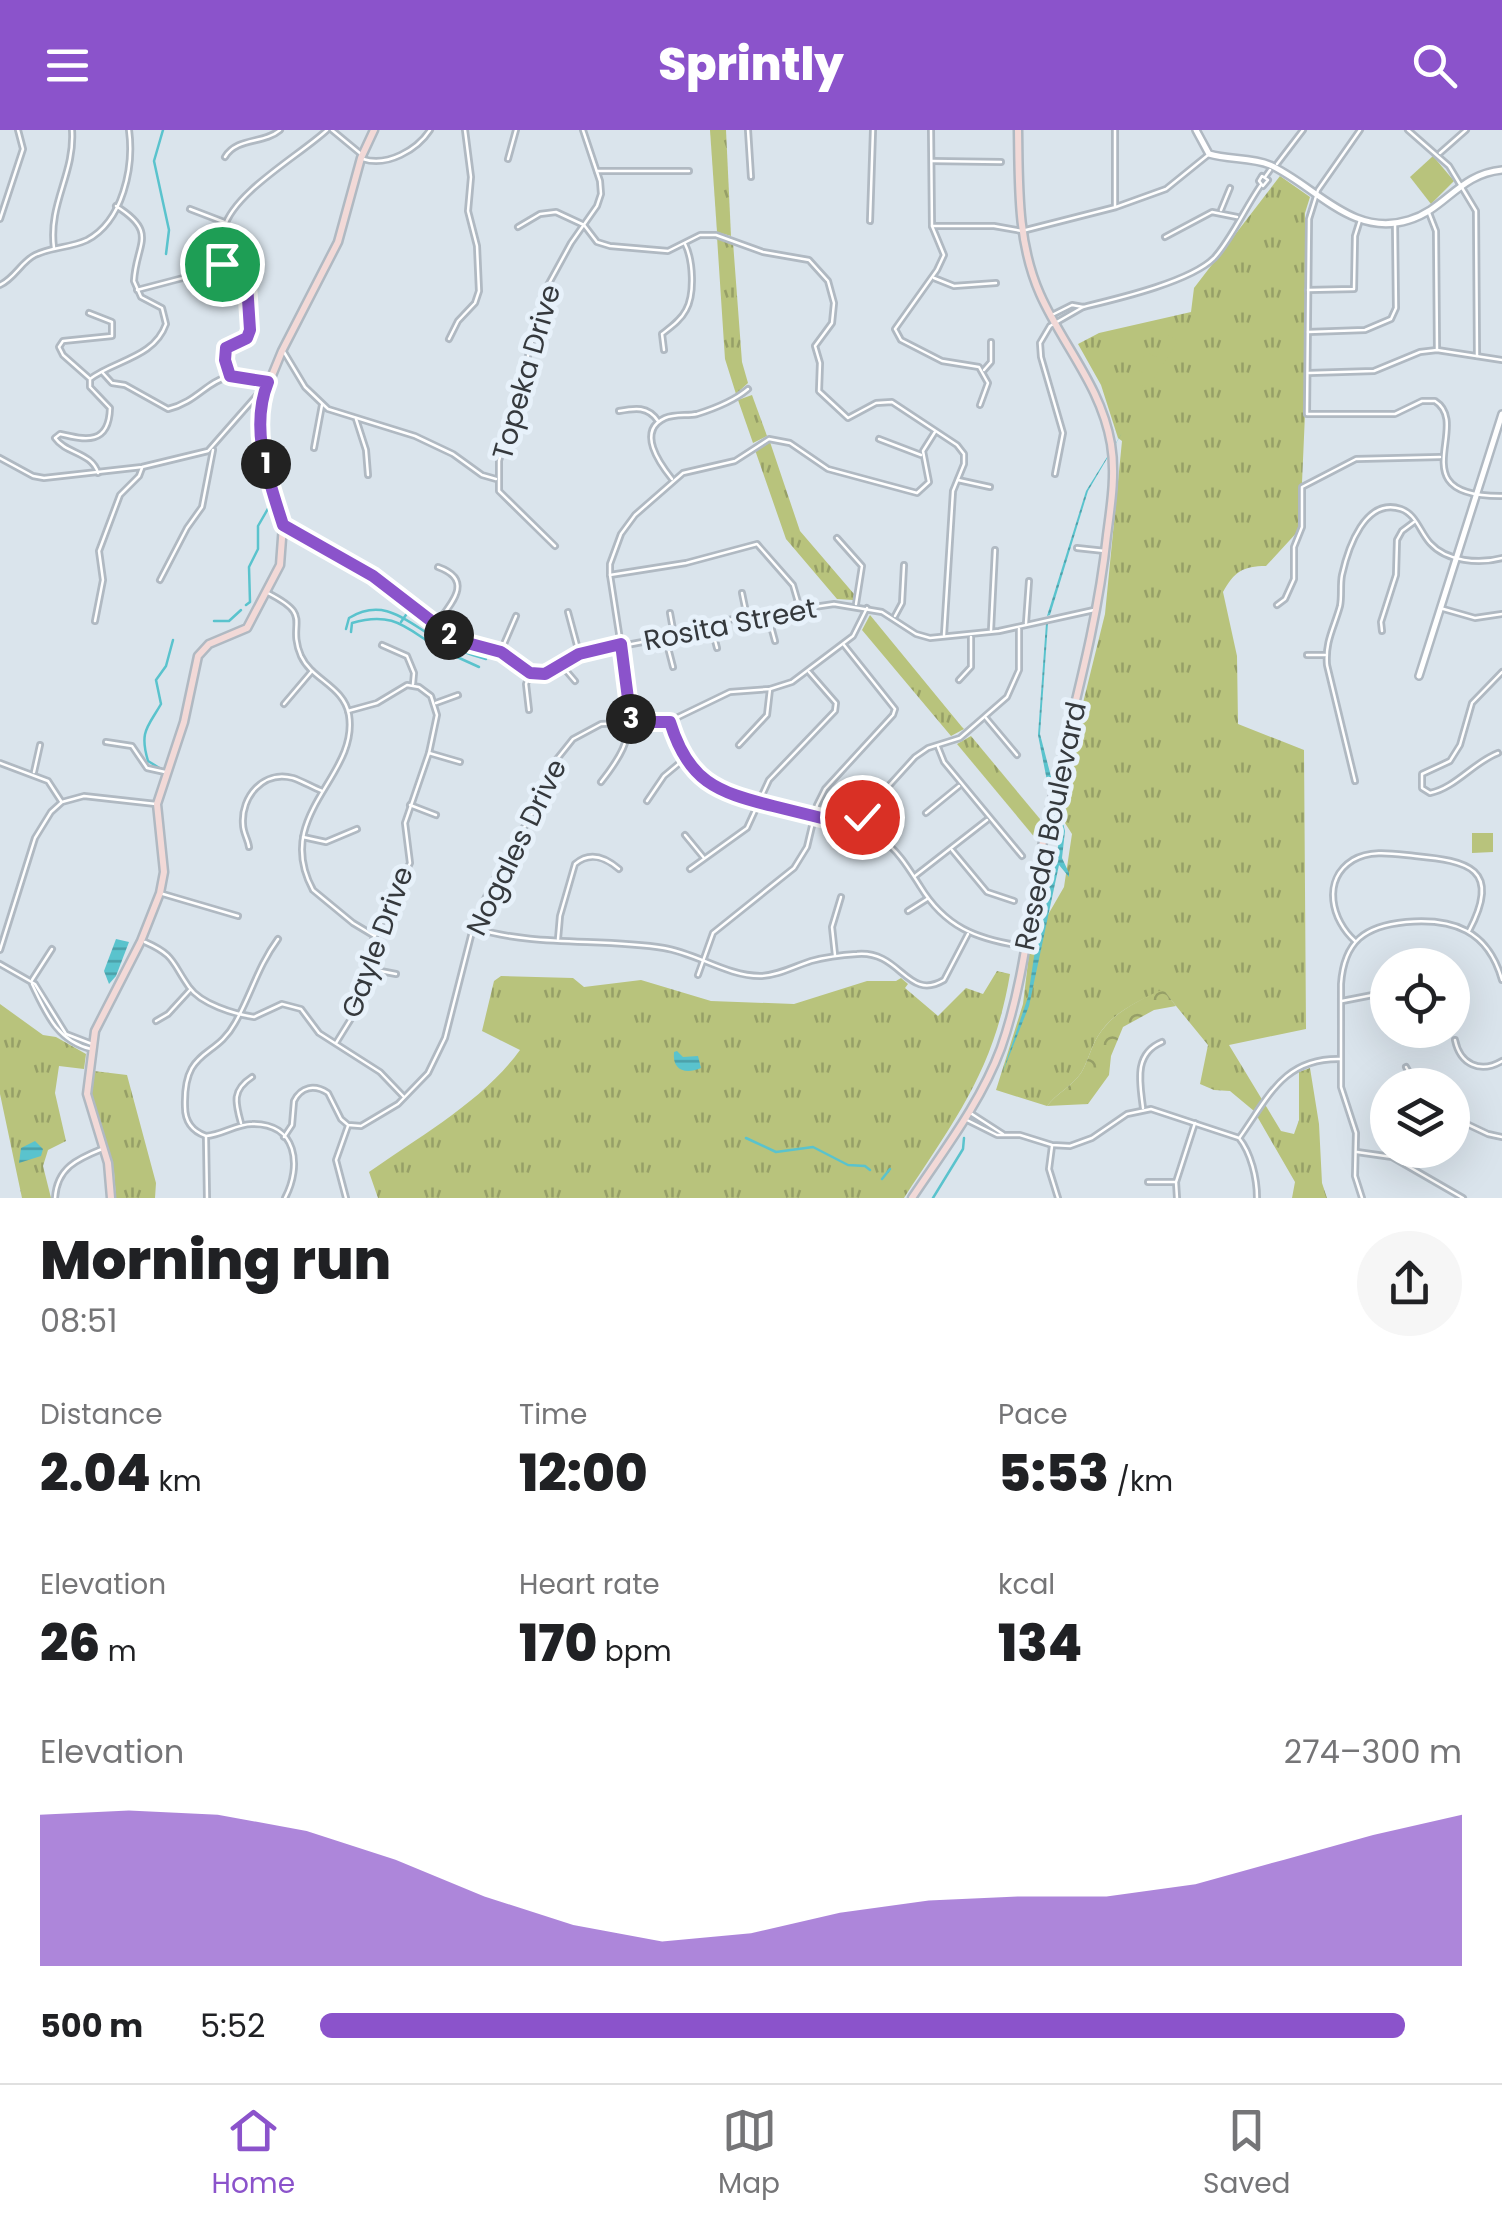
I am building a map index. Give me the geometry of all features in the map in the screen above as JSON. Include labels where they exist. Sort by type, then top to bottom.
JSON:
[{"type":"main road","points":[[110,1198],[103,1149],[87,1094],[97,1025],[141,940],[160,893],[164,872],[157,804],[184,722],[198,656],[209,644],[247,628],[268,593],[282,558],[283,525],[256,412],[282,351],[338,242],[362,157],[374,130]]},
{"type":"main road","name":"Reseda Boulevard","points":[[912,1198],[967,1116],[1000,1050],[1012,1011],[1052,796],[1098,610],[1113,483],[1109,431],[1092,384],[1053,319],[1032,274],[1022,231],[1018,130]]},
{"type":"street","points":[[0,219],[23,150],[18,130]]},
{"type":"street","points":[[54,250],[53,211],[69,170],[72,130]]},
{"type":"street","points":[[0,285],[8,282],[32,256],[88,239],[100,231],[116,206],[129,172],[129,130]]},
{"type":"street","points":[[225,157],[234,146],[270,138],[280,130]]},
{"type":"street","points":[[222,268],[226,222],[262,180],[329,130],[362,157],[376,162],[389,160],[420,144],[430,130]]},
{"type":"street","points":[[449,339],[474,304],[478,291],[477,246],[468,210],[471,177],[466,130]]},
{"type":"street","points":[[508,159],[516,130]]},
{"type":"street","name":"Topeka Drive","points":[[555,546],[499,491],[497,479],[547,287],[601,194],[583,130]]},
{"type":"street","points":[[748,130],[751,177]]},
{"type":"street","points":[[870,221],[872,130]]},
{"type":"street","points":[[931,130],[932,226],[944,255],[896,322],[896,333],[901,340],[942,360],[973,364],[983,372],[988,388],[980,405]]},
{"type":"street","points":[[1115,130],[1116,207]]},
{"type":"street","points":[[1196,130],[1209,154]]},
{"type":"street","points":[[1053,319],[1082,307],[1149,290],[1206,265],[1302,130]]},
{"type":"street","points":[[1360,130],[1316,194],[1308,229],[1306,414],[1395,414],[1422,401],[1434,401],[1446,411],[1448,420],[1442,457],[1450,482],[1476,496],[1502,496]]},
{"type":"street","points":[[1410,130],[1439,154],[1471,198],[1477,222],[1477,356]]},
{"type":"street","points":[[1439,154],[1466,130]]},
{"type":"street","points":[[932,226],[994,226],[1022,231],[1116,207],[1166,188],[1209,154],[1274,167],[1360,220],[1395,224],[1428,212],[1462,183],[1484,172],[1502,170]]},
{"type":"street","points":[[931,161],[1001,162]]},
{"type":"street","points":[[597,171],[689,171]]},
{"type":"street","points":[[1221,212],[1230,188]]},
{"type":"street","points":[[90,379],[147,350],[165,329],[162,308],[136,290],[134,276],[144,246],[143,234],[132,216],[116,206]]},
{"type":"street","points":[[190,209],[226,222]]},
{"type":"street","points":[[518,226],[548,212],[563,214],[584,225],[603,245],[673,250],[700,236],[716,234],[763,252],[809,260],[828,280],[834,303],[832,323],[815,346],[820,362],[820,391],[848,418],[876,403],[892,402],[964,454],[952,502],[944,636]]},
{"type":"street","points":[[1165,237],[1204,214],[1221,212],[1238,218]]},
{"type":"street","points":[[1428,212],[1436,231],[1437,350]]},
{"type":"street","points":[[1306,290],[1354,289],[1355,236],[1360,220]]},
{"type":"street","points":[[1306,332],[1351,332],[1388,322],[1396,308],[1395,224]]},
{"type":"street","points":[[664,350],[662,334],[682,317],[689,302],[689,253],[684,243]]},
{"type":"street","points":[[136,290],[222,268],[247,284],[252,326],[247,338],[226,348],[230,376]]},
{"type":"street","points":[[932,276],[954,286],[996,284]]},
{"type":"street","points":[[1054,474],[1063,434],[1040,349],[1053,319],[1072,305],[1082,307]]},
{"type":"street","points":[[89,312],[112,322],[112,336],[63,341],[59,347],[108,404],[109,418],[92,440],[60,434],[56,438],[58,444],[88,459],[98,474]]},
{"type":"street","points":[[983,372],[991,362],[991,342]]},
{"type":"street","points":[[1306,373],[1374,372],[1420,352],[1437,350],[1502,360]]},
{"type":"street","points":[[282,351],[322,405],[356,420],[415,436],[453,454],[482,475],[497,479]]},
{"type":"street","points":[[102,372],[112,382],[125,385],[168,410],[230,376],[267,384],[214,448],[202,507],[160,580]]},
{"type":"street","points":[[673,480],[652,446],[652,434],[659,422],[699,413],[748,389]]},
{"type":"street","points":[[314,448],[322,405]]},
{"type":"street","points":[[619,411],[641,408],[659,422]]},
{"type":"street","points":[[245,412],[256,412]]},
{"type":"street","points":[[1419,676],[1502,414]]},
{"type":"street","points":[[356,420],[366,450],[368,475]]},
{"type":"street","points":[[602,782],[624,750],[631,722],[610,575],[614,552],[627,526],[673,480],[692,470],[735,461],[762,442],[777,439],[790,442],[828,470],[884,483],[904,492],[917,492],[929,482],[923,455],[936,431]]},
{"type":"street","points":[[879,439],[923,455]]},
{"type":"street","points":[[0,458],[38,478],[142,467],[214,448]]},
{"type":"street","points":[[1278,605],[1294,583],[1294,550],[1302,528],[1304,486],[1356,459],[1442,457]]},
{"type":"street","points":[[95,621],[103,580],[99,551],[120,495],[139,476],[142,467]]},
{"type":"street","points":[[956,480],[990,487]]},
{"type":"street","points":[[1355,781],[1326,654],[1327,637],[1341,602],[1343,572],[1366,517],[1389,507],[1405,510],[1434,547],[1482,563],[1502,558]]},
{"type":"street","points":[[1382,630],[1396,574],[1397,540],[1402,530],[1416,520]]},
{"type":"street","points":[[283,525],[373,576],[435,625],[467,644],[501,652],[530,673],[526,684],[529,710]]},
{"type":"street","points":[[836,538],[862,566],[856,606]]},
{"type":"street","points":[[610,575],[686,563],[757,544],[793,585],[800,610]]},
{"type":"street","points":[[1077,548],[1106,552]]},
{"type":"street","points":[[990,632],[994,550]]},
{"type":"street","points":[[894,617],[902,603],[904,565]]},
{"type":"street","points":[[435,625],[457,594],[458,586],[452,574],[438,568]]},
{"type":"street","points":[[1027,624],[1029,581]]},
{"type":"street","points":[[742,592],[747,618]]},
{"type":"street","points":[[268,593],[292,607],[298,616],[298,645],[312,671],[341,695],[348,711],[348,741],[302,836],[300,852],[314,890],[352,924],[374,936]]},
{"type":"street","name":"Rosita Street","points":[[530,673],[545,674],[579,654],[694,632],[710,623],[834,604],[894,617],[923,637],[990,632],[1098,610]]},
{"type":"street","points":[[1439,607],[1470,617],[1502,614]]},
{"type":"street","name":"Nogales Drive","points":[[348,1125],[368,1123],[405,1098],[428,1073],[442,1046],[472,928],[564,748],[594,726],[670,722],[730,692],[770,689],[792,682],[856,632],[866,608]]},
{"type":"street","points":[[568,612],[579,654]]},
{"type":"street","points":[[670,613],[674,636]]},
{"type":"street","points":[[501,652],[516,616]]},
{"type":"street","points":[[768,616],[775,641]]},
{"type":"street","points":[[710,623],[717,648]]},
{"type":"street","points":[[858,827],[866,810],[915,757],[937,744],[960,738],[1007,697],[1017,679],[1019,626]]},
{"type":"street","points":[[958,680],[971,667],[970,634]]},
{"type":"street","points":[[666,638],[672,667]]},
{"type":"street","points":[[698,976],[718,928],[794,868],[806,847],[825,789],[893,715],[895,709],[843,643]]},
{"type":"street","points":[[382,645],[407,656],[414,673],[413,686]]},
{"type":"street","points":[[1307,655],[1326,654]]},
{"type":"street","points":[[562,666],[574,681]]},
{"type":"street","points":[[284,704],[312,671]]},
{"type":"street","points":[[690,869],[747,828],[769,780],[836,710],[835,701],[808,671]]},
{"type":"street","points":[[1498,753],[1439,792],[1430,793],[1422,788],[1422,774],[1450,761],[1460,745],[1472,703],[1502,672]]},
{"type":"street","points":[[348,711],[377,702],[401,686],[426,691],[436,703],[458,695]]},
{"type":"street","points":[[739,745],[766,716],[770,689]]},
{"type":"street","name":"Gayle Drive","points":[[336,1043],[357,1009],[374,936],[408,871],[405,823],[429,752],[436,703]]},
{"type":"street","points":[[985,716],[1018,756]]},
{"type":"street","points":[[670,722],[685,760],[715,788],[858,827],[890,846],[946,920],[968,934],[1023,947]]},
{"type":"street","points":[[106,742],[132,746],[147,768],[166,772]]},
{"type":"street","points":[[937,744],[944,762],[1022,856]]},
{"type":"street","points":[[33,774],[40,745]]},
{"type":"street","points":[[429,752],[460,762]]},
{"type":"street","points":[[646,800],[664,776],[685,760]]},
{"type":"street","points":[[0,763],[48,781],[62,802]]},
{"type":"street","points":[[250,847],[243,819],[248,796],[256,788],[267,780],[284,777],[323,792]]},
{"type":"street","points":[[926,813],[962,784]]},
{"type":"street","points":[[0,950],[35,838],[42,822],[62,802],[95,796],[157,804]]},
{"type":"street","points":[[410,805],[436,815]]},
{"type":"street","points":[[914,877],[990,818]]},
{"type":"street","points":[[302,836],[326,842],[356,829]]},
{"type":"street","points":[[686,835],[705,859]]},
{"type":"street","points":[[952,849],[988,892],[1014,901]]},
{"type":"street","points":[[1356,942],[1334,914],[1334,885],[1352,860],[1378,853],[1455,859],[1479,871],[1487,896],[1483,911],[1468,932]]},
{"type":"street","points":[[558,940],[560,916],[575,864],[581,858],[596,856],[620,869]]},
{"type":"street","points":[[160,893],[238,916]]},
{"type":"street","points":[[835,957],[832,927],[841,897]]},
{"type":"street","points":[[908,911],[927,899]]},
{"type":"street","points":[[1362,1198],[1355,1176],[1354,1127],[1343,1096],[1340,1059],[1342,970],[1356,942],[1382,924],[1447,922],[1468,932],[1492,956],[1502,980]]},
{"type":"street","points":[[472,928],[502,936],[665,948],[764,976],[835,957],[880,956],[896,965],[911,982],[932,986],[947,976],[968,934]]},
{"type":"street","points":[[278,939],[262,960],[231,1030],[193,1065],[186,1084],[187,1121],[206,1136],[241,1125],[272,1128],[284,1137],[296,1167],[285,1198]]},
{"type":"street","points":[[141,940],[167,952],[190,990],[203,999],[254,1017],[282,1004],[296,1006],[319,1033],[380,1072],[405,1098]]},
{"type":"street","points":[[32,982],[52,948]]},
{"type":"street","points":[[0,964],[32,982],[56,1030],[75,1045],[92,1046]]},
{"type":"street","points":[[365,968],[396,974]]},
{"type":"street","points":[[156,1021],[190,990]]},
{"type":"street","points":[[1340,1001],[1370,995]]},
{"type":"street","points":[[1143,1110],[1142,1060],[1152,1046],[1162,1042]]},
{"type":"street","points":[[1457,1048],[1469,1064],[1488,1067],[1502,1060]]},
{"type":"street","points":[[1239,1138],[1282,1078],[1316,1060],[1340,1059]]},
{"type":"street","points":[[241,1125],[235,1096],[240,1085],[252,1076]]},
{"type":"street","points":[[284,1137],[292,1125],[294,1102],[300,1092],[311,1088],[328,1092],[348,1125],[336,1160],[346,1198]]},
{"type":"street","points":[[967,1116],[987,1132],[1070,1146],[1086,1142],[1121,1117],[1159,1110],[1239,1138],[1255,1177],[1257,1198]]},
{"type":"street","points":[[967,1116],[1005,1134]]},
{"type":"street","points":[[1177,1198],[1176,1182],[1196,1122]]},
{"type":"street","points":[[1470,1124],[1502,1137]]},
{"type":"street","points":[[206,1136],[207,1198]]},
{"type":"street","points":[[1052,1145],[1049,1169],[1058,1198]]},
{"type":"street","points":[[55,1198],[60,1177],[72,1163],[103,1149]]},
{"type":"street","points":[[1357,1152],[1370,1153]]},
{"type":"street","points":[[1411,1168],[1463,1198]]},
{"type":"street","points":[[1148,1182],[1176,1182]]},
{"type":"green space","points":[[710,130],[726,130],[731,236],[717,232]]},
{"type":"green space","points":[[1433,156],[1454,181],[1431,204],[1410,177]]},
{"type":"green space","points":[[1280,176],[1310,197],[1305,213],[1305,414],[1300,529],[1266,566],[1240,572],[1223,592],[1237,656],[1238,724],[1304,750],[1306,1029],[1229,1045],[1281,1131],[1294,1134],[1299,1120],[1299,1072],[1310,1068],[1319,1124],[1322,1183],[1327,1198],[1292,1198],[1295,1182],[1254,1111],[1230,1091],[1200,1084],[1208,1045],[1163,990],[1111,1020],[1096,1040],[1081,1073],[1047,1106],[996,1090],[1023,1004],[1030,946],[1064,887],[1072,834],[1060,815],[1060,796],[1105,614],[1122,441],[1101,385],[1078,344],[1099,333],[1191,312],[1194,288]]},
{"type":"green space","points":[[717,237],[733,242],[742,362],[748,383],[736,394],[725,359]]},
{"type":"green space","points":[[1169,335],[1178,341],[1147,389],[1139,384],[1145,374],[1136,369],[1147,352],[1156,357]]},
{"type":"green space","points":[[752,395],[767,436],[753,443],[738,400]]},
{"type":"green space","points":[[770,442],[800,531],[854,594],[853,600],[837,599],[786,539],[755,450]]},
{"type":"green space","points":[[870,615],[964,729],[951,736],[862,630]]},
{"type":"green space","points":[[971,736],[1040,819],[1036,839],[957,744]]},
{"type":"green space","points":[[1472,833],[1493,833],[1493,852],[1472,853]]},
{"type":"green space","points":[[997,971],[1010,974],[983,1066],[956,1117],[904,1198],[378,1198],[369,1172],[469,1102],[520,1050],[482,1031],[494,981],[501,976],[573,978],[584,987],[641,980],[711,1001],[794,1004],[867,981],[901,978],[908,984],[905,988],[938,1016],[966,988],[983,994]]},
{"type":"green space","points":[[1163,989],[1176,1006],[1154,1010],[1123,1027],[1111,1056],[1109,1075],[1088,1104],[1047,1106],[1081,1073],[1096,1040],[1111,1020]]},
{"type":"green space","points":[[0,1004],[43,1035],[56,1037],[86,1054],[84,1069],[59,1066],[55,1093],[66,1141],[48,1150],[43,1166],[51,1198],[22,1198],[0,1094]]},
{"type":"green space","points":[[94,1071],[127,1075],[156,1183],[155,1198],[116,1198],[114,1172],[91,1096]]},
{"type":"water","points":[[1122,433],[1088,491],[1047,616],[1086,491]]},
{"type":"water","points":[[1046,623],[1040,734],[1065,831],[1062,858],[1069,877],[1059,865],[1029,1006],[1002,1074],[1028,997],[1059,842],[1038,735]]},
{"type":"water","points":[[116,939],[129,942],[109,984],[104,971]]},
{"type":"water","points":[[677,1051],[683,1057],[698,1056],[701,1068],[690,1071],[677,1067]]},
{"type":"water","points":[[35,1141],[43,1149],[41,1156],[19,1163],[21,1148]]},
{"type":"waterway","points":[[163,130],[154,161],[169,230],[166,254]]},
{"type":"waterway","points":[[246,605],[250,602],[249,567],[258,549],[258,526],[273,500]]},
{"type":"waterway","points":[[214,621],[229,621],[241,610]]},
{"type":"waterway","points":[[346,629],[349,618],[362,612],[384,611],[453,648],[486,659]]},
{"type":"waterway","points":[[401,622],[408,612]]},
{"type":"waterway","points":[[351,632],[352,623],[381,619],[402,625],[446,652],[451,642]]},
{"type":"waterway","points":[[161,769],[148,761],[145,736],[161,704],[156,680],[166,666],[173,640]]},
{"type":"waterway","points":[[446,652],[479,667]]},
{"type":"waterway","points":[[746,1138],[776,1152],[813,1147],[848,1165],[870,1170]]},
{"type":"waterway","points":[[933,1198],[963,1149],[964,1138]]},
{"type":"waterway","points":[[882,1179],[890,1169]]},
{"type":"route","points":[[222,264],[222,268],[247,284],[246,301],[252,326],[247,338],[226,348],[225,360],[230,376],[268,382],[260,413],[261,440],[283,525],[373,576],[456,640],[501,652],[530,673],[545,674],[579,654],[621,644],[631,722],[670,722],[685,760],[703,780],[740,799],[858,827],[862,817]]}]
